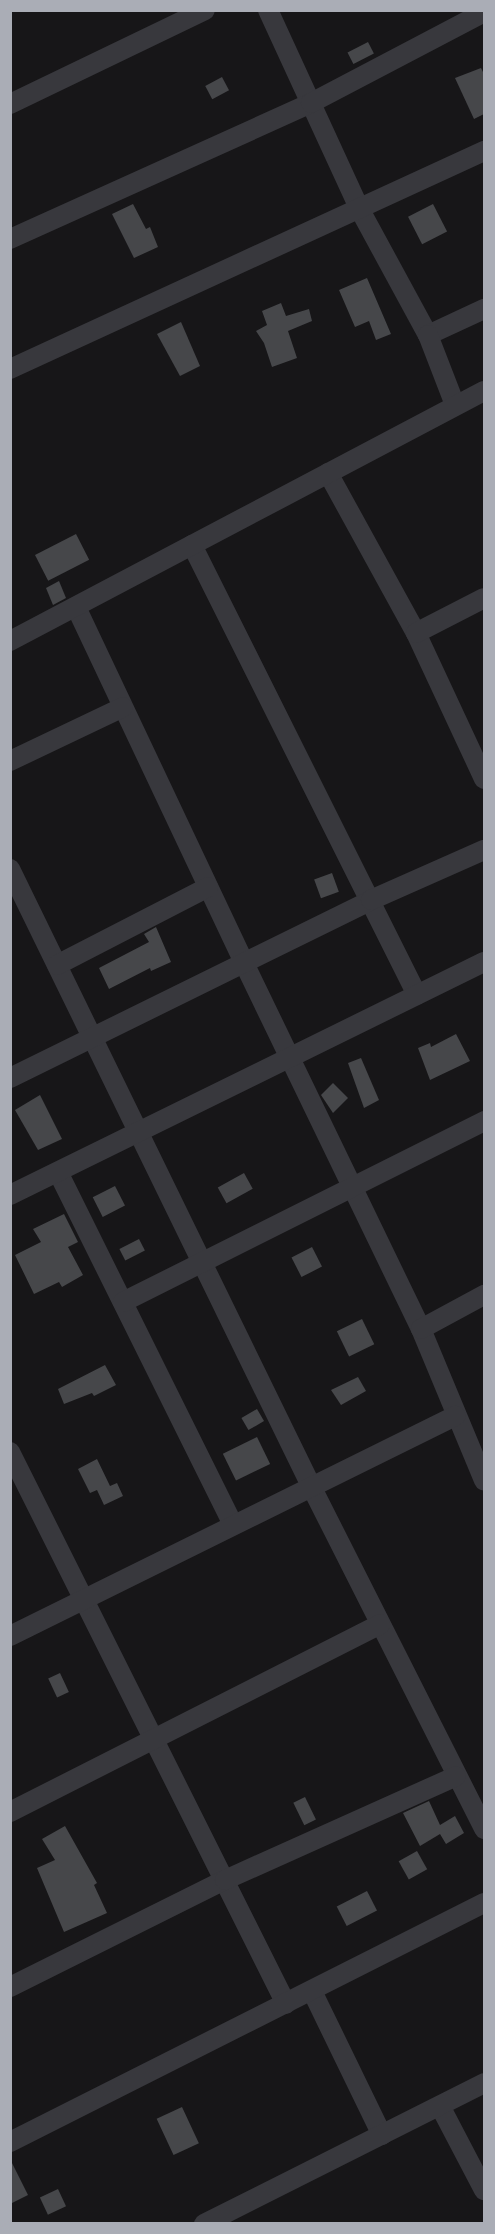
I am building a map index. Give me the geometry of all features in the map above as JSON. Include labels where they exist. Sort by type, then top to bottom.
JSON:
[{"type":"street","points":[[10,104],[205,10]]},
{"type":"street","points":[[268,10],[360,210],[428,335],[455,405]]},
{"type":"street","points":[[13,232],[311,103],[484,12]]},
{"type":"street","points":[[10,369],[484,151]]},
{"type":"street","points":[[428,335],[484,309]]},
{"type":"street","points":[[10,641],[484,391]]},
{"type":"street","points":[[328,473],[416,633],[484,778]]},
{"type":"street","points":[[192,545],[417,995]]},
{"type":"street","points":[[416,633],[484,598]]},
{"type":"street","points":[[76,607],[351,1187],[421,1329],[456,1416],[479,1452],[484,1480]]},
{"type":"street","points":[[10,761],[123,707]]},
{"type":"street","points":[[10,1078],[371,900],[484,850]]},
{"type":"street","points":[[10,869],[312,1488],[484,1829]]},
{"type":"street","points":[[57,965],[208,887]]},
{"type":"street","points":[[10,1195],[484,962]]},
{"type":"street","points":[[123,1302],[484,1121]]},
{"type":"street","points":[[58,1172],[233,1525]]},
{"type":"street","points":[[421,1329],[484,1295]]},
{"type":"street","points":[[10,1636],[456,1416]]},
{"type":"street","points":[[10,1452],[16,1475],[86,1599],[286,2004]]},
{"type":"street","points":[[10,1812],[153,1737],[380,1624]]},
{"type":"street","points":[[10,1987],[225,1880],[456,1776]]},
{"type":"street","points":[[10,2142],[484,1903]]},
{"type":"street","points":[[312,1991],[382,2135]]},
{"type":"street","points":[[204,2223],[484,2083]]},
{"type":"street","points":[[440,2106],[484,2190]]},
{"type":"building","points":[[368,42],[374,54],[353,64],[348,52]]},
{"type":"building","points":[[481,68],[484,74],[484,114],[474,119],[455,78]]},
{"type":"building","points":[[222,77],[229,90],[212,99],[205,86]]},
{"type":"building","points":[[133,204],[146,229],[150,227],[158,247],[134,258],[112,214]]},
{"type":"building","points":[[433,204],[447,232],[422,244],[408,217]]},
{"type":"building","points":[[367,278],[391,334],[376,340],[369,321],[355,327],[339,290]]},
{"type":"building","points":[[281,303],[286,316],[309,309],[312,321],[288,331],[297,358],[272,367],[264,343],[256,331],[267,325],[262,311]]},
{"type":"building","points":[[181,322],[200,366],[180,376],[157,334]]},
{"type":"building","points":[[76,534],[89,560],[48,581],[35,555]]},
{"type":"building","points":[[59,581],[66,598],[53,605],[46,588]]},
{"type":"building","points":[[332,873],[339,892],[321,898],[314,879]]},
{"type":"building","points":[[156,927],[171,962],[151,971],[150,968],[109,989],[99,968],[149,942],[144,934]]},
{"type":"building","points":[[456,1034],[470,1061],[430,1080],[418,1048],[430,1043],[431,1047]]},
{"type":"building","points":[[361,1058],[379,1100],[364,1108],[348,1063]]},
{"type":"building","points":[[333,1083],[348,1098],[333,1113],[321,1095]]},
{"type":"building","points":[[40,1095],[62,1139],[38,1150],[15,1110]]},
{"type":"building","points":[[244,1173],[253,1189],[226,1203],[218,1188]]},
{"type":"building","points":[[115,1186],[125,1206],[103,1217],[93,1197]]},
{"type":"building","points":[[64,1214],[78,1242],[68,1247],[83,1275],[62,1287],[59,1282],[34,1294],[15,1255],[41,1242],[33,1229]]},
{"type":"building","points":[[139,1239],[145,1251],[125,1261],[119,1249]]},
{"type":"building","points":[[312,1247],[322,1267],[301,1277],[292,1257]]},
{"type":"building","points":[[362,1319],[374,1344],[349,1356],[337,1331]]},
{"type":"building","points":[[105,1365],[116,1385],[94,1396],[92,1393],[64,1404],[58,1389]]},
{"type":"building","points":[[358,1377],[366,1391],[341,1405],[331,1390]]},
{"type":"building","points":[[257,1409],[264,1421],[248,1430],[241,1418]]},
{"type":"building","points":[[257,1437],[270,1464],[236,1481],[223,1454]]},
{"type":"building","points":[[97,1459],[110,1486],[117,1483],[123,1496],[104,1505],[97,1490],[90,1493],[78,1469]]},
{"type":"building","points":[[60,1673],[69,1692],[57,1698],[48,1678]]},
{"type":"building","points":[[305,1797],[316,1819],[304,1825],[293,1803]]},
{"type":"building","points":[[429,1801],[440,1825],[455,1816],[464,1833],[446,1844],[440,1834],[420,1846],[403,1813]]},
{"type":"building","points":[[65,1826],[97,1883],[94,1885],[107,1913],[64,1932],[37,1868],[55,1860],[42,1839]]},
{"type":"building","points":[[417,1851],[427,1869],[409,1880],[399,1861]]},
{"type":"building","points":[[367,1891],[377,1911],[347,1926],[337,1906]]},
{"type":"building","points":[[182,2107],[199,2143],[174,2155],[157,2119]]},
{"type":"building","points":[[10,2159],[28,2195],[10,2204]]},
{"type":"building","points":[[58,2189],[66,2206],[48,2215],[40,2197]]}]
